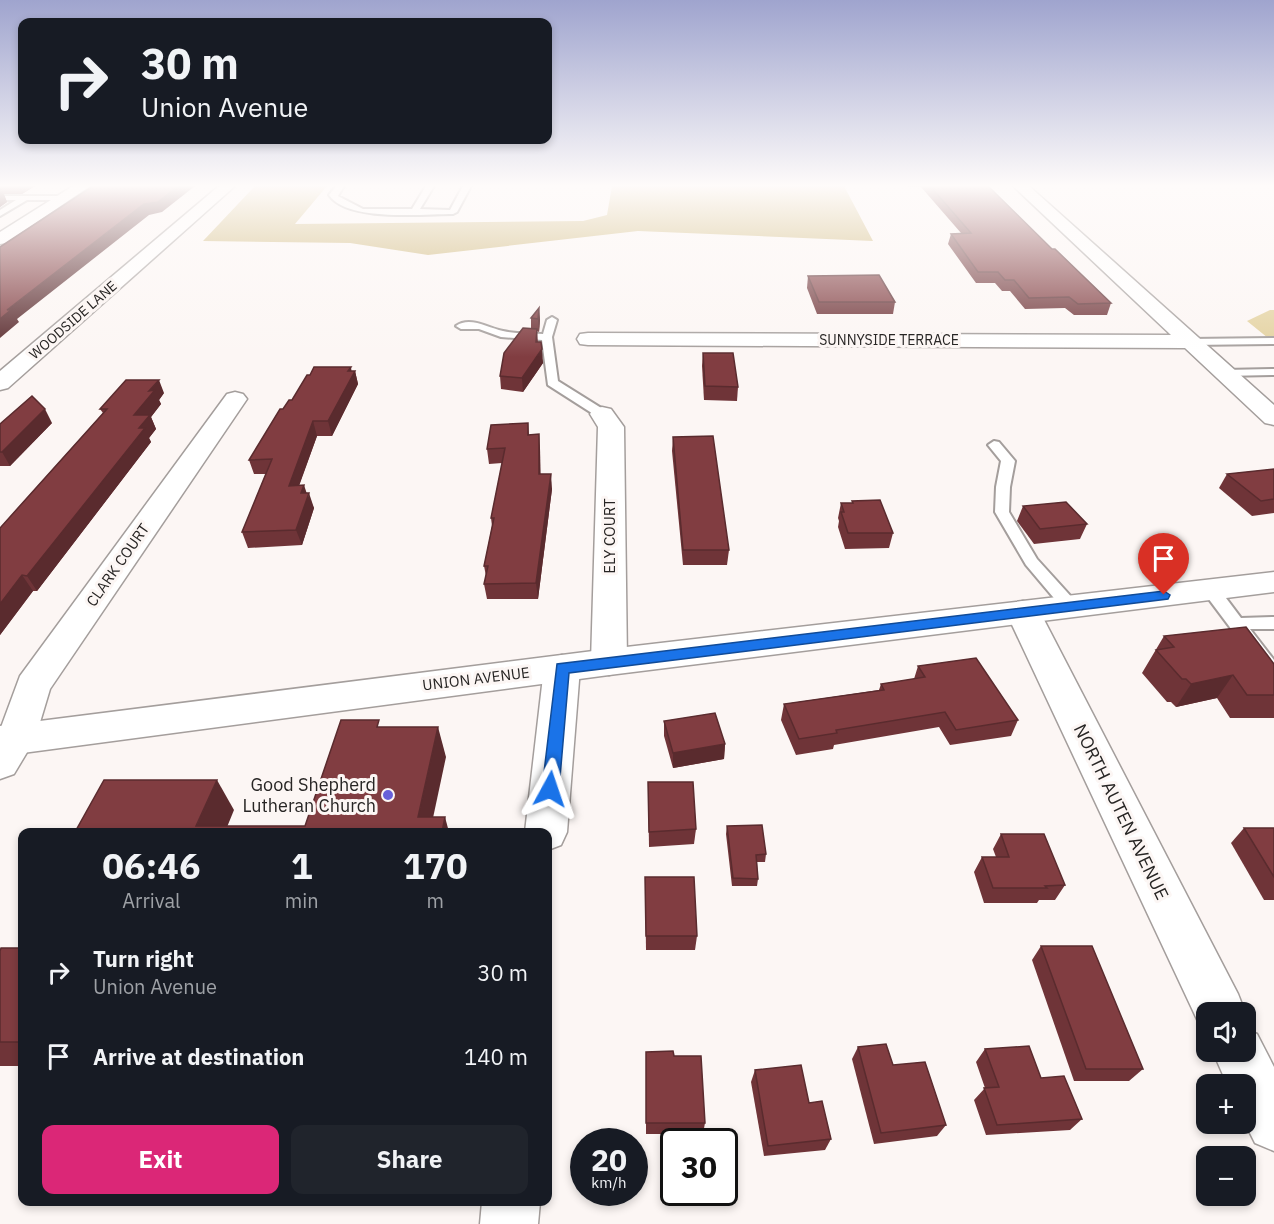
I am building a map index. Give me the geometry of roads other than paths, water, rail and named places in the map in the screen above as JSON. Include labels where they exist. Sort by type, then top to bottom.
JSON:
[{"type":"street","name":"WOODSIDE LANE","points":[[0,383],[162,243]]},
{"type":"street","points":[[1082,243],[1274,418]]},
{"type":"street","name":"SUNNYSIDE TERRACE","points":[[588,339],[1190,342]]},
{"type":"street","name":"CLARK COURT","points":[[5,747],[33,686],[235,399]]},
{"type":"street","name":"ELY COURT","points":[[602,414],[611,427],[609,662]]},
{"type":"street","name":"UNION AVENUE","points":[[5,747],[562,668],[1274,582]]},
{"type":"street","name":"NORTH AUTEN AVENUE","points":[[1023,612],[1215,1002]]},
{"type":"street","points":[[546,828],[562,668]]},
{"type":"street","points":[[1244,1062],[1274,1124]]},
{"type":"street","points":[[509,1224],[511,1206]]},
{"type":"lane","points":[[552,320],[547,337],[552,383],[602,414]]},
{"type":"lane","points":[[461,326],[480,326],[501,334],[547,337]]},
{"type":"lane","points":[[1190,342],[1274,341]]},
{"type":"lane","points":[[1224,373],[1274,372]]},
{"type":"lane","points":[[994,445],[1008,461],[1003,487],[1002,512],[1030,562],[1070,606]]},
{"type":"lane","points":[[1211,590],[1274,673]]},
{"type":"lane","points":[[1237,624],[1274,623]]},
{"type":"place","name":"Good Shepherd Lutheran Church","points":[[388,795]]}]
